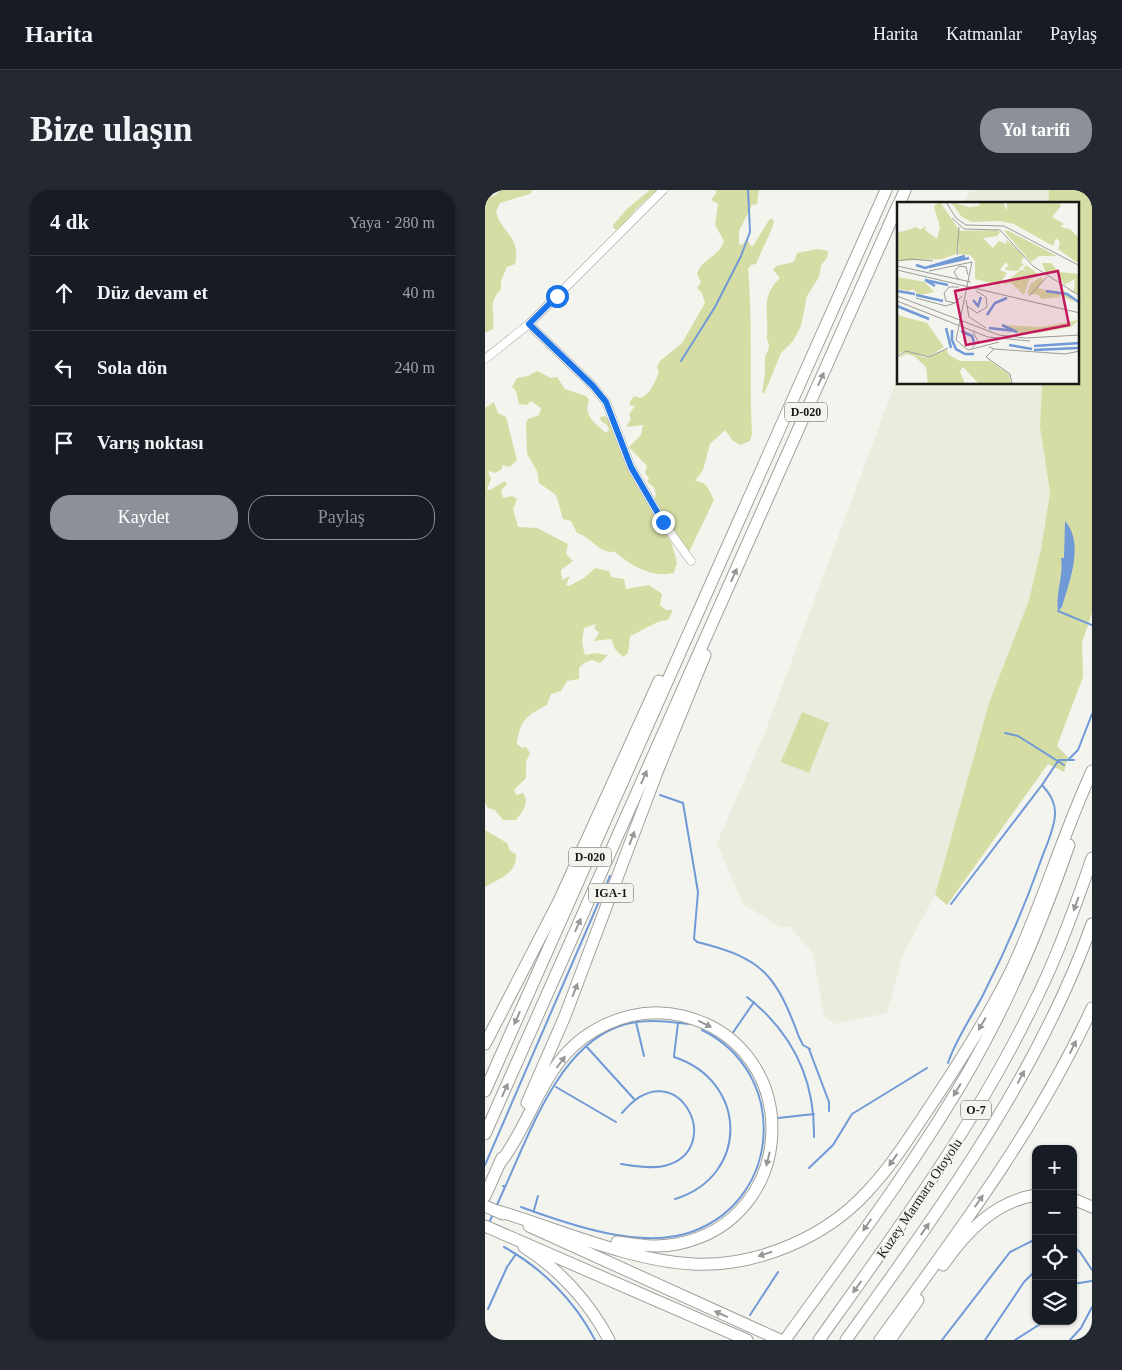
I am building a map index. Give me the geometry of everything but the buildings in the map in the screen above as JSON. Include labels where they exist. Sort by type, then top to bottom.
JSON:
[{"type":"highway","name":"D-020","points":[[485,1091],[886,190]]},
{"type":"highway","name":"D-020","points":[[900,202],[905,190]]},
{"type":"highway","name":"D-020","points":[[485,1134],[897,209]]},
{"type":"highway","name":"IGA-1","points":[[485,1196],[565,1016],[657,772],[696,681],[714,620]]},
{"type":"highway","points":[[485,1044],[563,893],[665,669],[694,622]]},
{"type":"highway","points":[[485,1206],[590,1241],[665,1260],[693,1264],[721,1263],[765,1254],[818,1232],[844,1214],[882,1176],[944,1085],[990,1012],[1035,916],[1075,808],[1092,772]]},
{"type":"highway","points":[[785,1340],[911,1162],[985,1042],[1042,920],[1071,841],[1092,772]]},
{"type":"highway","name":"Kuzey Marmara Otoyolu","points":[[819,1340],[928,1187],[984,1098],[1049,972],[1092,858]]},
{"type":"highway","name":"Kuzey Marmara Otoyolu","points":[[846,1340],[941,1206],[1011,1095],[1051,1019],[1092,924]]},
{"type":"highway","points":[[880,1340],[1028,1128],[1066,1062],[1092,1008]]},
{"type":"highway","points":[[500,1163],[511,1149],[540,1093],[563,1058],[581,1039],[614,1020],[652,1012],[691,1018],[723,1034],[750,1061],[762,1080],[769,1101],[773,1116],[773,1135],[766,1168],[749,1200],[736,1214],[706,1234],[676,1244],[658,1246],[615,1242],[552,1228]]},
{"type":"highway","points":[[890,1340],[951,1254],[971,1230],[1009,1202],[1032,1196]]},
{"type":"highway","points":[[1077,1201],[1092,1207]]},
{"type":"highway","points":[[498,1211],[584,1253],[780,1340]]},
{"type":"highway","points":[[488,1227],[538,1258],[591,1310],[609,1340]]},
{"type":"highway","points":[[488,1227],[747,1340]]},
{"type":"highway","points":[[580,1298],[604,1340]]},
{"type":"street","points":[[485,359],[529,324],[663,190]]},
{"type":"street","points":[[529,324],[593,386],[606,402],[631,467],[663,522],[691,561]]},
{"type":"shaded area","points":[[970,190],[1049,190],[1048,202],[965,202]]},
{"type":"shaded area","points":[[897,379],[897,385],[1042,385],[1040,427],[1050,493],[1041,549],[1029,600],[989,703],[935,895],[903,954],[887,1013],[835,1024],[824,1016],[813,953],[790,927],[780,927],[743,904],[717,843],[763,737]]},
{"type":"green space","points":[[499,190],[533,190],[530,194],[500,203],[496,212],[516,247],[516,255],[515,264],[507,267],[501,281],[501,289],[494,300],[493,329],[485,333],[485,199],[496,195]]},
{"type":"green space","points":[[650,190],[657,190],[636,209],[619,230],[614,229],[613,225],[628,208]]},
{"type":"green space","points":[[714,190],[759,190],[757,204],[752,205],[739,231],[739,245],[743,244],[747,238],[750,245],[753,246],[769,220],[772,218],[774,222],[756,264],[751,265],[748,269],[752,434],[750,441],[740,445],[733,441],[725,430],[710,444],[703,470],[695,481],[705,484],[714,500],[689,552],[665,522],[658,504],[654,502],[655,490],[647,482],[649,478],[645,473],[647,466],[629,447],[641,435],[643,425],[626,427],[631,419],[629,414],[635,406],[630,405],[630,402],[634,396],[640,398],[650,391],[659,373],[657,367],[660,361],[682,343],[705,303],[702,293],[697,288],[701,282],[697,274],[702,265],[719,250],[724,241],[715,225],[718,204],[711,200],[717,192]]},
{"type":"green space","points":[[1049,190],[1092,190],[1092,613],[1082,643],[1083,677],[1057,746],[1068,757],[1064,772],[1048,764],[947,905],[935,895],[989,703],[1029,600],[1041,549],[1050,493],[1040,427],[1042,385],[1079,385],[1079,202],[1048,202]]},
{"type":"green space","points":[[817,249],[828,251],[827,258],[821,265],[819,277],[807,296],[801,326],[793,341],[781,353],[764,394],[762,392],[765,357],[769,349],[767,305],[770,292],[780,278],[773,270],[776,266],[794,262],[797,253]]},
{"type":"green space","points":[[537,371],[551,378],[557,377],[565,389],[586,396],[589,400],[588,410],[591,419],[606,433],[609,430],[600,417],[605,416],[608,419],[631,474],[672,544],[677,563],[674,573],[657,574],[642,570],[615,552],[604,550],[577,533],[571,521],[563,519],[556,495],[539,483],[537,471],[527,454],[526,423],[528,419],[539,415],[541,408],[531,401],[527,405],[519,404],[516,391],[512,387],[517,378],[528,376]]},
{"type":"green space","points":[[494,402],[498,413],[506,417],[517,460],[510,467],[502,465],[502,469],[496,473],[488,471],[491,479],[487,489],[490,490],[505,481],[507,484],[501,491],[503,498],[512,496],[517,499],[513,509],[518,527],[537,528],[568,544],[566,554],[573,561],[561,570],[562,580],[570,576],[566,585],[569,586],[584,578],[595,568],[609,571],[611,577],[624,579],[626,589],[649,585],[662,594],[660,605],[666,610],[673,610],[668,620],[654,624],[630,636],[628,653],[623,657],[615,649],[611,639],[594,641],[599,633],[594,628],[596,624],[584,628],[582,643],[585,655],[595,653],[608,655],[600,663],[592,660],[584,663],[579,668],[579,679],[567,681],[561,691],[551,694],[547,705],[534,712],[522,724],[517,744],[522,748],[526,747],[530,753],[526,762],[526,778],[514,790],[516,795],[523,793],[526,800],[523,810],[516,820],[503,820],[495,810],[488,808],[485,802],[485,408]]},
{"type":"green space","points":[[802,712],[829,723],[809,773],[781,762]]},
{"type":"green space","points":[[485,830],[507,843],[510,851],[516,854],[516,861],[507,875],[485,887]]},
{"type":"water","points":[[1065,521],[1071,530],[1075,552],[1068,587],[1062,607],[1058,611],[1061,558],[1064,558]]},
{"type":"waterway","points":[[681,361],[715,307],[741,256],[750,232],[748,190]]},
{"type":"waterway","points":[[1058,611],[1092,625]]},
{"type":"waterway","points":[[1069,759],[1078,750],[1092,714]]},
{"type":"waterway","points":[[1005,733],[1018,736],[1064,765]]},
{"type":"waterway","points":[[1059,760],[1074,760]]},
{"type":"waterway","points":[[951,904],[1042,785],[1058,761]]},
{"type":"waterway","points":[[948,1063],[955,1045],[983,995],[1006,946],[1051,833],[1055,807],[1050,795],[1042,785]]},
{"type":"waterway","points":[[660,795],[683,803],[698,892],[694,939],[697,942],[738,955],[764,972],[783,998],[803,1045],[810,1049]]},
{"type":"waterway","points":[[485,1165],[610,876]]},
{"type":"waterway","points":[[747,997],[777,1026],[789,1042],[798,1059],[810,1096],[814,1137]]},
{"type":"waterway","points":[[732,1034],[754,1002]]},
{"type":"waterway","points":[[505,1187],[535,1119],[548,1096],[578,1054],[596,1038],[617,1027],[635,1022],[653,1021],[689,1024]]},
{"type":"waterway","points":[[636,1022],[644,1056]]},
{"type":"waterway","points":[[674,1056],[678,1023]]},
{"type":"waterway","points":[[521,1207],[584,1228],[630,1237],[653,1238],[674,1236],[694,1231],[723,1214],[745,1191],[758,1164],[764,1134],[761,1103],[750,1074],[730,1049],[702,1030]]},
{"type":"waterway","points":[[586,1046],[634,1099]]},
{"type":"waterway","points":[[809,1049],[829,1102],[829,1111]]},
{"type":"waterway","points":[[674,1057],[698,1069],[716,1086],[727,1106],[730,1128],[727,1150],[717,1170],[700,1187],[675,1199]]},
{"type":"waterway","points":[[809,1168],[833,1145],[852,1114],[927,1068]]},
{"type":"waterway","points":[[556,1087],[616,1122]]},
{"type":"waterway","points":[[621,1164],[659,1167],[683,1156],[692,1142],[694,1125],[688,1109],[676,1097],[660,1091],[642,1096],[622,1113]]},
{"type":"waterway","points":[[778,1118],[814,1114]]},
{"type":"waterway","points":[[496,1207],[505,1187],[503,1186]]},
{"type":"waterway","points":[[534,1210],[538,1196]]},
{"type":"waterway","points":[[489,1223],[493,1214]]},
{"type":"waterway","points":[[942,1340],[1010,1252],[1032,1241]]},
{"type":"waterway","points":[[504,1247],[518,1255],[556,1287],[578,1312],[595,1340]]},
{"type":"waterway","points":[[1077,1249],[1092,1270]]},
{"type":"waterway","points":[[488,1309],[507,1267],[516,1254]]},
{"type":"waterway","points":[[750,1315],[778,1272]]},
{"type":"waterway","points":[[985,1340],[1024,1282],[1032,1274]]},
{"type":"waterway","points":[[1077,1283],[1092,1281]]},
{"type":"waterway","points":[[1070,1340],[1081,1328],[1092,1307]]},
{"type":"waterway","points":[[1015,1340],[1039,1325]]},
{"type":"route","points":[[557,296],[529,324],[599,392],[606,402],[631,467],[663,522]]}]
